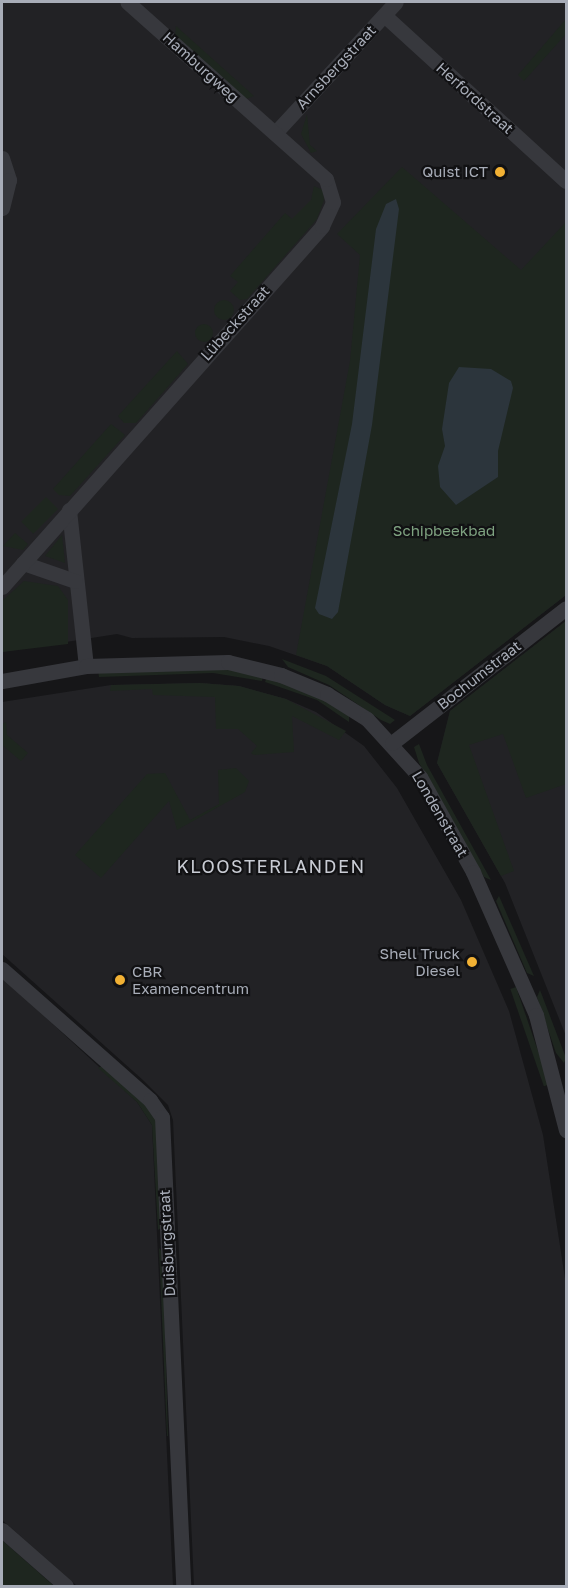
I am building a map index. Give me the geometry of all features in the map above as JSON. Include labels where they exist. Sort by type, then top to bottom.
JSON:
[{"type":"street","name":"Hamburgweg","points":[[127,2],[275,133]]},
{"type":"street","name":"Arnsbergstraat","points":[[275,133],[396,2]]},
{"type":"street","name":"Herfordstraat","points":[[384,15],[567,180]]},
{"type":"street","name":"Lübeckstraat","points":[[2,587],[330,214],[332,191],[326,179],[275,133]]},
{"type":"street","points":[[2,158],[9,180],[2,208]]},
{"type":"street","points":[[2,681],[86,666],[69,510]]},
{"type":"street","points":[[23,563],[75,581]]},
{"type":"street","name":"Bochumstraat","points":[[392,743],[567,608]]},
{"type":"street","name":"Londenstraat","points":[[86,666],[157,661],[253,667],[327,694],[367,719],[392,743],[436,802],[473,872],[532,1006],[562,1088],[567,1130]]},
{"type":"street","name":"Duisburgstraat","points":[[2,969],[150,1100],[162,1117],[183,1587]]},
{"type":"street","points":[[2,1530],[66,1587]]},
{"type":"shaded area","points":[[2,2],[566,2],[566,595],[410,716],[385,705],[327,666],[269,646],[224,637],[132,638],[117,634],[2,652]]},
{"type":"shaded area","points":[[396,199],[399,209],[372,425],[338,612],[332,619],[319,614],[315,608],[352,424],[376,229],[386,204]]},
{"type":"shaded area","points":[[459,367],[491,369],[511,381],[513,388],[498,451],[498,477],[456,505],[440,487],[438,466],[445,446],[442,429],[449,383]]},
{"type":"shaded area","points":[[566,621],[566,1036],[505,883],[437,763],[450,711]]},
{"type":"shaded area","points":[[200,683],[239,686],[286,699],[316,712],[364,746],[397,788],[461,900],[509,1011],[543,1135],[566,1285],[566,1586],[194,1586],[173,1120],[168,1105],[144,1081],[2,954],[2,702],[111,685]]},
{"type":"shaded area","points":[[2,977],[137,1102],[152,1125],[173,1586],[77,1586],[2,1520]]},
{"type":"green space","points":[[566,19],[566,34],[524,81],[518,75]]},
{"type":"green space","points":[[176,26],[254,96],[246,99],[175,36]]},
{"type":"green space","points":[[307,114],[310,145],[317,151],[311,153],[301,134]]},
{"type":"green space","name":"Schipbeekbad","points":[[402,167],[521,270],[566,222],[566,595],[410,716],[385,705],[327,666],[296,655],[350,361],[360,255],[337,234]]},
{"type":"green space","points":[[314,186],[323,190],[324,200],[317,219],[247,299],[240,300],[230,291],[238,282],[230,276],[285,213],[292,219],[311,200]]},
{"type":"green space","points":[[224,300],[231,303],[234,310],[231,317],[224,320],[217,317],[214,310],[217,303]]},
{"type":"green space","points":[[204,324],[210,327],[213,333],[210,339],[204,342],[198,339],[195,333],[198,327]]},
{"type":"green space","points":[[177,351],[188,364],[136,423],[124,423],[118,416]]},
{"type":"green space","points":[[111,424],[125,435],[70,496],[59,495],[53,489]]},
{"type":"green space","points":[[46,497],[58,509],[33,534],[21,522]]},
{"type":"green space","points":[[15,533],[28,544],[23,550],[3,546]]},
{"type":"green space","points":[[62,535],[65,563],[45,556]]},
{"type":"green space","points":[[24,581],[58,586],[68,600],[68,644],[2,652],[2,601]]},
{"type":"green space","points":[[566,621],[566,784],[526,798],[503,734],[469,745],[514,871],[501,876],[437,763],[450,711]]},
{"type":"green space","points":[[282,659],[326,676],[395,720],[390,724],[381,720],[329,685],[288,667]]},
{"type":"green space","points":[[217,667],[263,675],[262,681],[213,673],[99,677],[98,670]]},
{"type":"green space","points":[[267,677],[325,700],[349,715],[349,722],[317,700],[265,682]]},
{"type":"green space","points":[[200,683],[239,686],[286,699],[346,731],[339,740],[292,716],[294,752],[254,755],[251,753],[257,746],[238,729],[216,729],[215,697],[153,695],[152,689],[110,691],[111,685]]},
{"type":"green space","points":[[6,722],[7,735],[28,753],[21,761],[2,745],[2,724]]},
{"type":"green space","points":[[419,744],[427,765],[491,880],[484,877],[419,763],[414,747]]},
{"type":"green space","points":[[236,768],[249,781],[245,792],[177,830],[169,801],[101,878],[75,855],[147,774],[165,773],[190,820],[219,804],[218,770]]},
{"type":"green space","points":[[499,896],[534,976],[527,973],[496,901]]},
{"type":"green space","points":[[516,987],[550,1084],[544,1086],[510,989]]},
{"type":"green space","points":[[540,990],[566,1058],[564,1063],[556,1053],[537,997]]},
{"type":"green space","points":[[102,1066],[150,1109],[156,1120],[162,1227],[158,1230],[152,1125],[137,1102],[98,1068]]},
{"type":"green space","points":[[159,1248],[163,1253],[168,1436],[167,1436]]},
{"type":"green space","points":[[2,1540],[54,1586],[2,1586]]},
{"type":"place","name":"Quist ICT","points":[[500,172]]},
{"type":"place","name":"Shell Truck Diesel","points":[[472,962]]},
{"type":"place","name":"CBR Examencentrum","points":[[120,980]]},
{"type":"district","name":"KLOOSTERLANDEN","points":[[271,866]]}]
